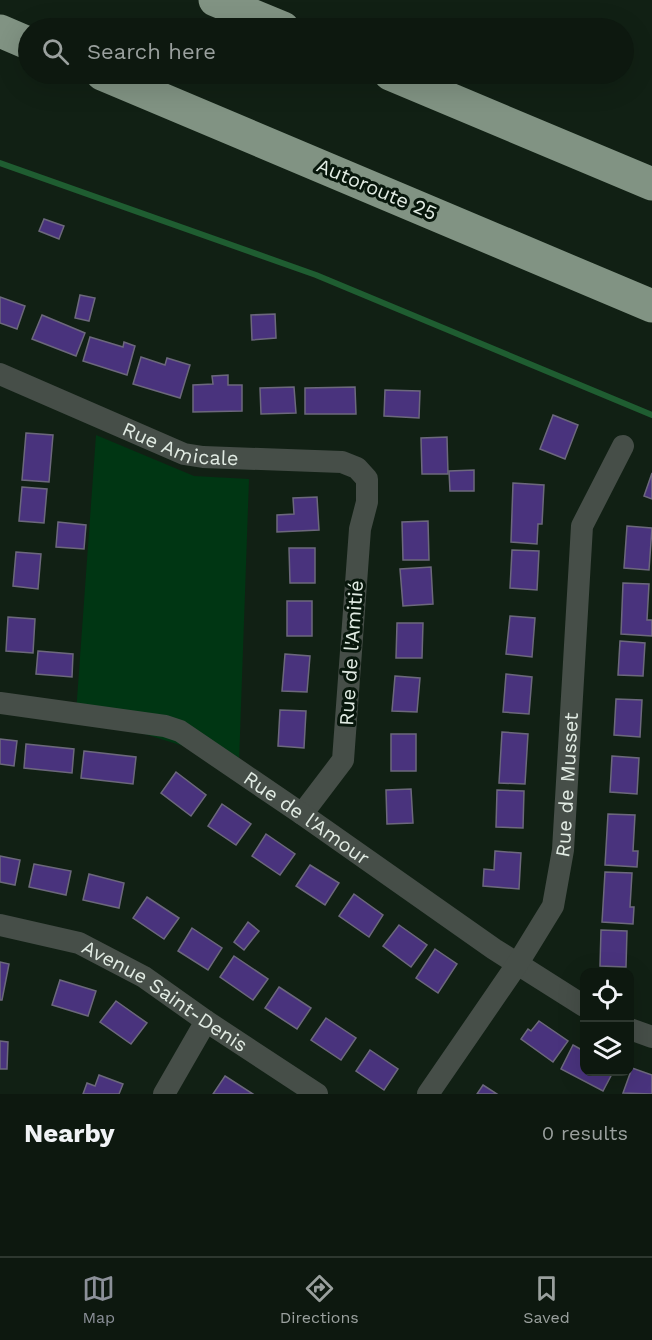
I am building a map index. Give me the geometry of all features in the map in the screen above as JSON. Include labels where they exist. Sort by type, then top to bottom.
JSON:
[{"type":"highway","points":[[216,0],[259,18]]},
{"type":"highway","points":[[0,31],[18,39]]},
{"type":"highway","name":"Autoroute 25","points":[[126,84],[652,306]]},
{"type":"highway","points":[[414,84],[652,184]]},
{"type":"street","name":"Rue Amicale","points":[[0,374],[184,454],[203,457],[342,462],[357,468],[367,479]]},
{"type":"street","name":"Rue de Musset","points":[[428,1094],[518,963],[554,906],[563,850],[582,526],[623,446]]},
{"type":"street","name":"Rue de l'Amitié","points":[[302,814],[343,760],[360,529],[367,502],[367,479]]},
{"type":"street","name":"Rue de l'Amour","points":[[0,703],[165,726],[180,731],[494,949],[580,1003]]},
{"type":"street","name":"Avenue Saint-Denis","points":[[0,925],[79,943],[144,977],[317,1094]]},
{"type":"street","points":[[164,1094],[206,1021]]},
{"type":"street","points":[[634,1030],[652,1037]]},
{"type":"green space","points":[[96,435],[194,476],[249,479],[239,763],[76,713]]},
{"type":"building","points":[[44,219],[64,226],[59,239],[39,231]]},
{"type":"building","points":[[80,295],[95,298],[89,321],[75,318]]},
{"type":"building","points":[[0,297],[25,306],[17,329],[0,323]]},
{"type":"building","points":[[275,314],[276,338],[252,340],[251,315]]},
{"type":"building","points":[[42,315],[85,333],[76,356],[32,339]]},
{"type":"building","points":[[90,337],[123,347],[124,342],[135,346],[127,375],[83,361]]},
{"type":"building","points":[[141,357],[165,365],[167,358],[190,365],[180,398],[133,384]]},
{"type":"building","points":[[228,375],[228,385],[242,385],[242,411],[193,412],[193,385],[213,384],[212,376]]},
{"type":"building","points":[[294,387],[296,413],[261,414],[260,388]]},
{"type":"building","points":[[355,387],[356,414],[305,414],[305,388]]},
{"type":"building","points":[[385,390],[420,391],[419,418],[384,416]]},
{"type":"building","points":[[553,415],[578,425],[565,459],[540,449]]},
{"type":"building","points":[[26,433],[53,435],[49,482],[22,480]]},
{"type":"building","points":[[447,437],[448,474],[422,474],[421,438]]},
{"type":"building","points":[[474,470],[474,491],[450,491],[449,471]]},
{"type":"building","points":[[652,473],[652,499],[644,496]]},
{"type":"building","points":[[513,483],[544,485],[542,524],[538,524],[537,544],[511,542]]},
{"type":"building","points":[[22,487],[47,489],[44,523],[19,521]]},
{"type":"building","points":[[317,497],[319,530],[277,532],[277,515],[294,514],[293,498]]},
{"type":"building","points":[[428,521],[429,560],[403,560],[402,522]]},
{"type":"building","points":[[58,522],[86,525],[84,549],[56,547]]},
{"type":"building","points":[[627,526],[652,528],[649,570],[624,568]]},
{"type":"building","points":[[289,548],[315,548],[315,583],[290,583]]},
{"type":"building","points":[[512,550],[539,551],[537,590],[510,588]]},
{"type":"building","points":[[16,552],[41,554],[38,589],[13,586]]},
{"type":"building","points":[[431,567],[433,604],[403,606],[400,569]]},
{"type":"building","points":[[623,583],[649,584],[647,620],[652,620],[652,636],[621,634]]},
{"type":"building","points":[[287,601],[312,601],[312,636],[287,636]]},
{"type":"building","points":[[510,616],[535,618],[532,657],[506,654]]},
{"type":"building","points":[[8,617],[35,619],[33,653],[6,651]]},
{"type":"building","points":[[397,623],[423,623],[422,658],[396,658]]},
{"type":"building","points":[[620,641],[645,643],[643,676],[618,675]]},
{"type":"building","points":[[38,651],[73,654],[72,677],[36,674]]},
{"type":"building","points":[[285,654],[310,656],[307,692],[282,691]]},
{"type":"building","points":[[506,674],[532,677],[529,714],[503,712]]},
{"type":"building","points":[[395,676],[420,678],[417,712],[392,711]]},
{"type":"building","points":[[616,699],[642,700],[640,737],[614,735]]},
{"type":"building","points":[[280,710],[306,711],[304,748],[278,746]]},
{"type":"building","points":[[502,732],[528,734],[525,784],[499,783]]},
{"type":"building","points":[[391,734],[416,734],[416,771],[391,771]]},
{"type":"building","points":[[0,739],[17,741],[14,766],[0,764]]},
{"type":"building","points":[[26,744],[74,749],[72,773],[24,768]]},
{"type":"building","points":[[84,751],[136,757],[133,784],[81,778]]},
{"type":"building","points":[[612,756],[639,758],[637,794],[610,792]]},
{"type":"building","points":[[176,772],[206,795],[191,816],[161,793]]},
{"type":"building","points":[[411,789],[413,823],[387,824],[386,790]]},
{"type":"building","points":[[497,790],[524,791],[523,828],[496,827]]},
{"type":"building","points":[[222,804],[251,824],[236,845],[208,826]]},
{"type":"building","points":[[608,814],[635,815],[633,851],[638,851],[637,867],[605,865]]},
{"type":"building","points":[[266,834],[295,854],[280,875],[252,856]]},
{"type":"building","points":[[495,851],[521,853],[519,889],[483,886],[484,869],[494,870]]},
{"type":"building","points":[[0,856],[20,860],[15,885],[0,882]]},
{"type":"building","points":[[34,864],[71,871],[66,895],[29,887]]},
{"type":"building","points":[[310,865],[339,883],[325,905],[296,886]]},
{"type":"building","points":[[605,872],[632,873],[630,907],[634,907],[633,924],[602,922]]},
{"type":"building","points":[[89,874],[124,883],[119,908],[83,900]]},
{"type":"building","points":[[354,894],[383,915],[369,937],[339,916]]},
{"type":"building","points":[[147,897],[179,918],[164,939],[133,918]]},
{"type":"building","points":[[248,922],[259,931],[244,950],[234,942]]},
{"type":"building","points":[[399,925],[427,945],[411,967],[383,946]]},
{"type":"building","points":[[192,928],[222,948],[208,970],[178,951]]},
{"type":"building","points":[[601,930],[627,931],[626,967],[600,966]]},
{"type":"building","points":[[435,949],[457,964],[438,993],[416,978]]},
{"type":"building","points":[[234,956],[268,979],[253,1000],[220,977]]},
{"type":"building","points":[[0,962],[9,964],[2,1000],[0,1000]]},
{"type":"building","points":[[60,980],[96,991],[88,1016],[52,1005]]},
{"type":"building","points":[[279,987],[311,1008],[297,1029],[265,1008]]},
{"type":"building","points":[[116,1001],[147,1023],[131,1044],[100,1022]]},
{"type":"building","points":[[326,1018],[356,1038],[341,1060],[311,1040]]},
{"type":"building","points":[[539,1021],[568,1041],[553,1062],[521,1039],[528,1029],[531,1031]]},
{"type":"building","points":[[0,1041],[8,1042],[7,1069],[0,1069]]},
{"type":"building","points":[[573,1045],[580,1049],[580,1076],[611,1076],[603,1091],[561,1069]]},
{"type":"building","points":[[370,1050],[398,1069],[384,1090],[356,1071]]},
{"type":"building","points":[[634,1069],[652,1075],[652,1094],[623,1093],[629,1076],[634,1076]]},
{"type":"building","points":[[99,1075],[123,1084],[119,1094],[83,1094],[87,1083],[95,1086]]},
{"type":"building","points":[[225,1076],[253,1094],[213,1094]]},
{"type":"building","points":[[483,1085],[497,1094],[477,1094]]},
{"type":"waterway","points":[[0,163],[316,275],[652,415]]}]
